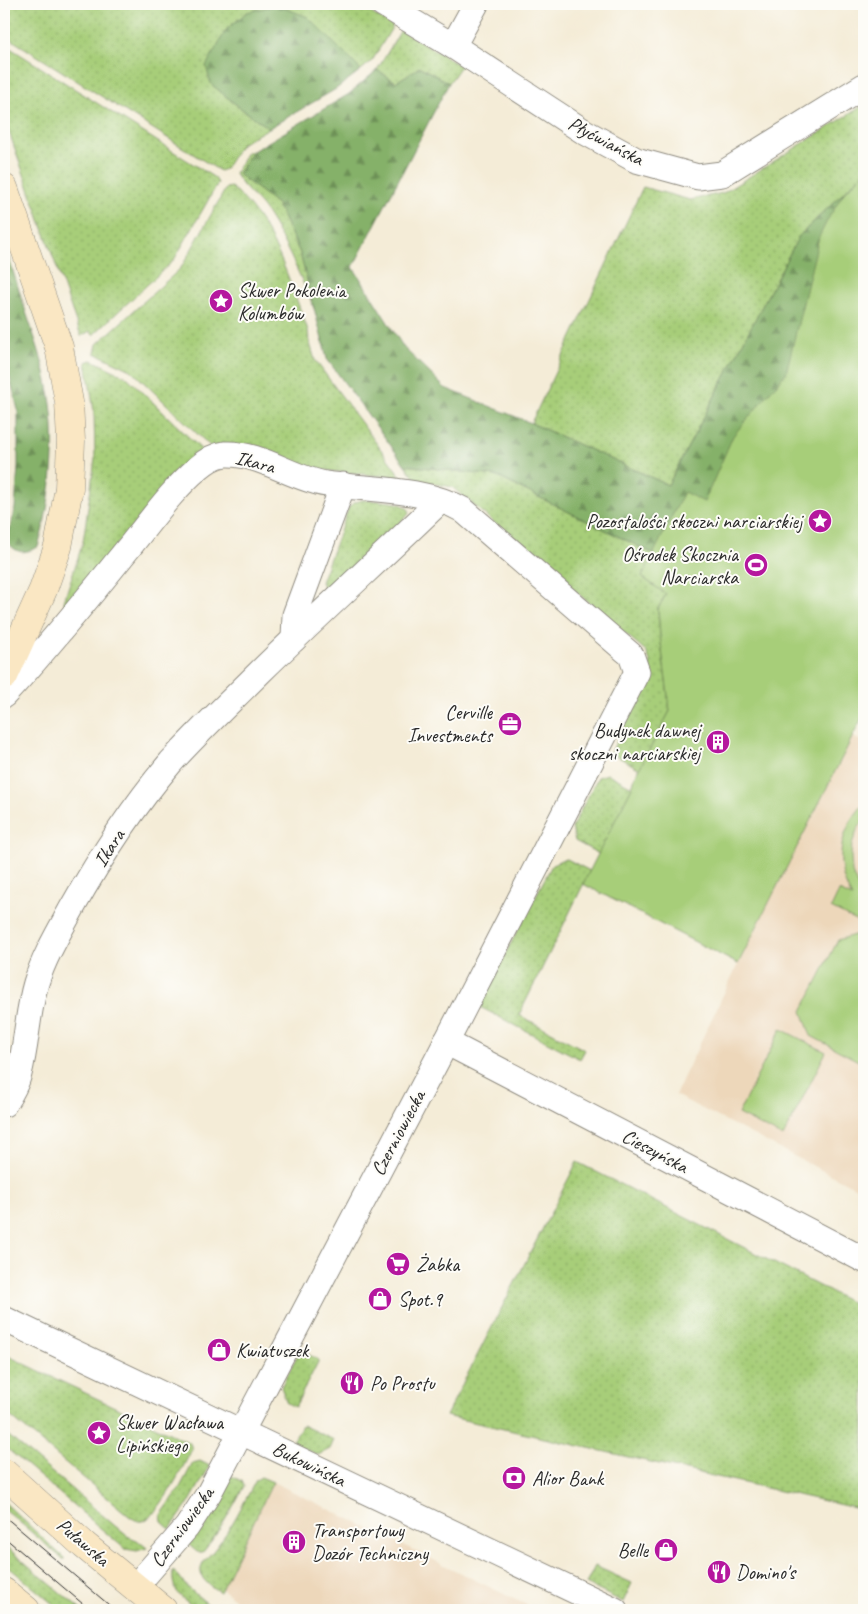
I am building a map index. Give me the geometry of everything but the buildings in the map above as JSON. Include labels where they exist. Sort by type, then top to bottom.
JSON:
[{"type":"street","name":"Płyćwiańska","points":[[383,4],[453,46],[583,131],[636,160],[698,177],[722,174],[864,86]]},
{"type":"street","points":[[453,46],[476,4]]},
{"type":"street","points":[[4,188],[59,347],[68,395],[71,441],[69,488],[58,547],[43,590],[4,676]]},
{"type":"street","name":"Ikara","points":[[4,695],[45,650],[162,507],[197,469],[210,459],[224,454],[252,458],[309,480],[325,484],[406,493],[452,504],[463,510],[631,655],[635,664]]},
{"type":"street","points":[[294,639],[296,614],[343,485]]},
{"type":"street","name":"Ikara","points":[[4,1104],[19,1074],[36,982],[56,937],[109,846],[132,812],[172,762],[220,712],[440,501]]},
{"type":"street","name":"Czerniowiecka","points":[[135,1587],[174,1544],[198,1511],[242,1431],[633,681],[637,672],[635,664]]},
{"type":"street","name":"Cieszyńska","points":[[446,1042],[864,1260]]},
{"type":"street","name":"Bukowińska","points":[[4,1319],[615,1610]]},
{"type":"street","name":"Puławska","points":[[4,1472],[162,1610]]},
{"type":"street","points":[[4,1592],[26,1610]]},
{"type":"shaded area","points":[[853,737],[864,742],[864,1192],[675,1095],[738,964]]},
{"type":"shaded area","points":[[273,1482],[537,1610],[248,1610],[221,1588]]},
{"type":"green space","points":[[4,4],[356,4],[393,26],[372,61],[361,70],[308,17],[211,84],[269,128],[241,144],[225,169],[220,171],[4,35]]},
{"type":"green space","points":[[276,5],[308,17],[361,70],[336,89],[269,128],[211,84],[206,66],[226,30],[247,12]]},
{"type":"green space","points":[[401,30],[461,66],[449,83],[420,67],[396,82],[377,70]]},
{"type":"green space","points":[[4,44],[215,178],[218,183],[174,260],[93,335],[90,331],[81,336],[4,118]]},
{"type":"green space","points":[[420,67],[449,83],[353,267],[404,348],[445,388],[531,423],[668,485],[799,236],[864,173],[667,687],[658,609],[666,594],[642,577],[654,554],[496,476],[405,465],[327,359],[300,253],[277,204],[238,174],[253,151],[349,94],[377,70],[396,82]]},
{"type":"green space","points":[[864,105],[864,173],[799,236],[668,485],[531,423],[643,187],[690,200],[723,193]]},
{"type":"green space","points":[[253,151],[238,174],[277,204],[300,253],[315,311],[293,260],[280,236],[263,207],[240,182],[235,173],[247,152]]},
{"type":"green space","name":"Ośrodek Skocznia Narciarska","points":[[864,173],[864,714],[738,964],[583,884],[632,787],[635,777],[670,711],[658,609],[666,594],[642,577],[684,492],[704,502],[733,436],[786,373],[819,237],[844,193]]},
{"type":"green space","points":[[231,187],[246,201],[258,217],[278,253],[308,330],[315,360],[402,478],[319,470],[211,447],[131,370],[95,353],[97,344],[181,268],[226,188]]},
{"type":"green space","points":[[4,243],[41,359],[47,381],[53,421],[52,476],[43,530],[38,547],[24,552],[14,549],[7,542],[15,508],[18,467],[18,410],[4,354]]},
{"type":"green space","points":[[92,360],[127,377],[203,451],[168,485],[65,606],[64,601],[83,542],[95,459],[94,411],[86,362]]},
{"type":"green space","points":[[405,465],[496,476],[654,554],[666,594],[658,609],[670,711],[640,769],[611,753],[650,671],[650,661],[646,651],[452,487],[416,480]]},
{"type":"green space","points":[[362,500],[400,504],[409,510],[408,515],[330,590],[327,589],[321,582],[349,507],[353,503]]},
{"type":"green space","points":[[608,774],[632,787],[599,854],[575,841],[572,827],[598,777]]},
{"type":"green space","points":[[864,804],[864,820],[857,830],[852,844],[851,857],[852,872],[864,896],[864,925],[831,908],[839,891],[852,897],[842,873],[841,848],[849,825]]},
{"type":"green space","points":[[567,859],[590,871],[519,1015],[585,1050],[580,1059],[478,1006],[552,865]]},
{"type":"green space","points":[[864,932],[864,1064],[811,1036],[802,1011],[838,940]]},
{"type":"green space","points":[[781,1029],[826,1052],[783,1137],[738,1114]]},
{"type":"green space","points":[[577,1162],[864,1309],[864,1510],[446,1416]]},
{"type":"green space","points":[[300,1350],[319,1360],[295,1407],[287,1403],[281,1387]]},
{"type":"green space","name":"Skwer Wacława Lipińskiego","points":[[4,1354],[190,1443],[192,1449],[177,1477],[156,1510],[149,1517],[141,1521],[129,1516],[4,1411]]},
{"type":"green space","points":[[302,1425],[334,1440],[330,1449],[318,1455],[292,1443]]},
{"type":"green space","points":[[4,1432],[127,1536],[137,1540],[147,1548],[137,1551],[125,1549],[4,1446]]},
{"type":"green space","points":[[200,1461],[210,1466],[189,1503],[170,1529],[162,1522],[161,1515],[178,1491],[193,1463]]},
{"type":"green space","points":[[231,1476],[242,1481],[244,1486],[209,1544],[203,1552],[197,1552],[188,1544],[207,1520]]},
{"type":"green space","points":[[261,1477],[273,1482],[220,1592],[203,1579],[201,1567],[231,1525],[256,1480]]},
{"type":"green space","points":[[4,1502],[65,1559],[4,1509]]},
{"type":"green space","points":[[4,1545],[81,1610],[60,1610],[4,1563]]},
{"type":"green space","points":[[595,1566],[632,1583],[623,1602],[586,1584]]},
{"type":"green space","points":[[173,1571],[186,1586],[215,1610],[197,1610],[182,1598],[174,1585]]},
{"type":"tram line","points":[[4,1516],[115,1610]]},
{"type":"tram line","points":[[4,1537],[90,1610]]},
{"type":"place","name":"Skwer Pokolenia Kolumbów","points":[[221,301]]},
{"type":"place","name":"Pozostalości skoczni narciarskiej","points":[[820,521]]},
{"type":"place","name":"Ośrodek Skocznia Narciarska","points":[[756,565]]},
{"type":"place","name":"Cerville Investments","points":[[510,724]]},
{"type":"place","name":"Budynek dawnej skoczni narciarskiej","points":[[718,742]]},
{"type":"place","name":"Żabka","points":[[398,1264]]},
{"type":"place","name":"Spot.9","points":[[380,1299]]},
{"type":"place","name":"Kwiatuszek","points":[[219,1350]]},
{"type":"place","name":"Po Prostu","points":[[352,1383]]},
{"type":"place","name":"Skwer Wacława Lipińskiego","points":[[99,1433]]},
{"type":"place","name":"Alior Bank","points":[[514,1478]]},
{"type":"place","name":"Transportowy Dozór Techniczny","points":[[294,1542]]},
{"type":"place","name":"Belle","points":[[666,1550]]},
{"type":"place","name":"Domino's","points":[[719,1572]]}]
